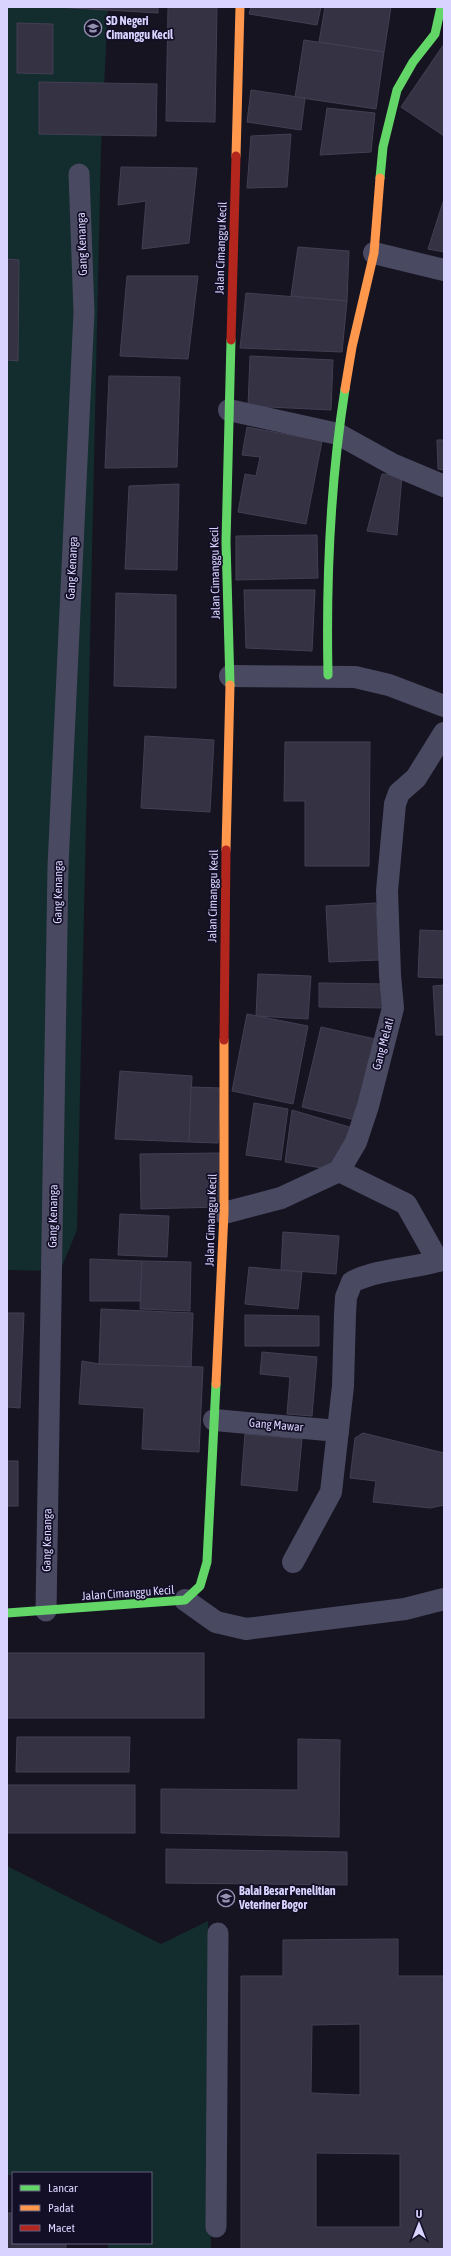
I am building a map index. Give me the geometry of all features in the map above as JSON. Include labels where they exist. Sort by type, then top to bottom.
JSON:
[{"type":"street","name":"Jalan Cimanggu Kecil","points":[[7,1613],[185,1600],[200,1586],[207,1562],[224,1212],[224,960],[230,676],[226,542],[240,7]]},
{"type":"street","points":[[328,676],[327,624],[330,517],[338,434],[352,347],[374,253],[383,147],[397,90],[413,62],[435,34],[441,7]]},
{"type":"street","points":[[374,253],[444,270]]},
{"type":"street","points":[[229,410],[338,434],[394,465],[444,486]]},
{"type":"street","points":[[230,676],[355,677],[389,685],[444,706]]},
{"type":"street","name":"Gang Melati","points":[[339,1171],[356,1142],[368,1106],[393,1008],[391,996],[387,891],[395,804],[399,793],[416,778],[444,733]]},
{"type":"street","points":[[224,1212],[281,1198],[339,1171],[406,1204],[441,1260],[406,1269],[366,1275],[352,1282],[346,1297],[343,1386],[331,1492],[293,1562]]},
{"type":"street","name":"Gang Mawar","points":[[214,1420],[338,1431]]},
{"type":"street","points":[[185,1600],[216,1622],[246,1629],[305,1623],[405,1609],[444,1599]]},
{"type":"lane","name":"Gang Kenanga","points":[[46,1611],[58,866],[84,312],[79,174]]},
{"type":"lane","points":[[216,2227],[218,1933]]},
{"type":"green space","points":[[7,7],[108,7],[101,148],[77,1230],[60,1271],[7,1270]]},
{"type":"green space","points":[[7,1866],[161,1944],[208,1921],[211,2249],[109,2249],[107,2244],[152,2244],[152,2172],[12,2172],[12,2175],[7,2175]]},
{"type":"building","points":[[55,7],[158,7],[158,13]]},
{"type":"building","points":[[168,7],[217,7],[215,122],[166,121]]},
{"type":"building","points":[[251,7],[321,7],[317,25],[249,14]]},
{"type":"building","points":[[325,7],[391,7],[384,52],[319,42]]},
{"type":"building","points":[[17,23],[53,24],[53,74],[17,73]]},
{"type":"building","points":[[304,40],[384,52],[376,109],[295,97]]},
{"type":"building","points":[[444,44],[444,136],[401,107]]},
{"type":"building","points":[[39,82],[157,84],[156,136],[39,134]]},
{"type":"building","points":[[251,90],[305,98],[301,130],[247,122]]},
{"type":"building","points":[[327,108],[375,113],[371,152],[320,155]]},
{"type":"building","points":[[291,134],[287,187],[247,188],[251,136]]},
{"type":"building","points":[[121,167],[197,168],[189,243],[142,249],[146,201],[118,205]]},
{"type":"building","points":[[444,199],[444,252],[428,249]]},
{"type":"building","points":[[298,247],[349,251],[347,301],[291,296]]},
{"type":"building","points":[[7,259],[19,260],[18,361],[7,360]]},
{"type":"building","points":[[127,276],[198,276],[188,359],[120,356]]},
{"type":"building","points":[[246,293],[347,301],[342,352],[240,348]]},
{"type":"building","points":[[250,356],[333,360],[331,410],[248,406]]},
{"type":"building","points":[[109,376],[180,377],[177,467],[105,468]]},
{"type":"building","points":[[247,427],[322,441],[306,524],[238,512],[245,474],[256,476],[260,457],[242,455]]},
{"type":"building","points":[[437,440],[444,440],[444,470],[438,469]]},
{"type":"building","points":[[382,474],[402,475],[397,535],[367,531]]},
{"type":"building","points":[[179,484],[177,570],[125,569],[129,486]]},
{"type":"building","points":[[317,535],[318,578],[236,580],[236,536]]},
{"type":"building","points":[[244,590],[315,590],[312,651],[246,648]]},
{"type":"building","points":[[116,593],[176,595],[176,688],[114,686]]},
{"type":"building","points":[[145,736],[214,740],[210,812],[141,808]]},
{"type":"building","points":[[285,742],[370,742],[369,866],[305,866],[305,801],[284,801]]},
{"type":"building","points":[[376,903],[379,960],[329,962],[326,906]]},
{"type":"building","points":[[420,930],[444,931],[444,978],[418,977]]},
{"type":"building","points":[[258,974],[311,976],[308,1019],[256,1016]]},
{"type":"building","points":[[319,983],[386,984],[386,1008],[319,1007]]},
{"type":"building","points":[[444,985],[444,1035],[436,1035],[433,986]]},
{"type":"building","points":[[247,1014],[308,1026],[293,1104],[232,1091]]},
{"type":"building","points":[[321,1027],[375,1039],[355,1120],[302,1107]]},
{"type":"building","points":[[120,1071],[192,1076],[189,1142],[115,1139]]},
{"type":"building","points":[[191,1087],[221,1088],[218,1143],[189,1142]]},
{"type":"building","points":[[254,1103],[288,1109],[281,1160],[246,1155]]},
{"type":"building","points":[[292,1110],[356,1129],[348,1154],[322,1168],[285,1162]]},
{"type":"building","points":[[220,1153],[221,1207],[141,1209],[140,1154]]},
{"type":"building","points":[[120,1214],[169,1216],[167,1257],[118,1255]]},
{"type":"building","points":[[283,1232],[339,1236],[336,1274],[281,1270]]},
{"type":"building","points":[[90,1259],[142,1261],[140,1301],[90,1301]]},
{"type":"building","points":[[142,1261],[191,1262],[190,1311],[140,1309]]},
{"type":"building","points":[[249,1267],[302,1272],[298,1309],[245,1304]]},
{"type":"building","points":[[101,1309],[193,1313],[191,1368],[99,1364]]},
{"type":"building","points":[[7,1313],[24,1313],[20,1408],[7,1407]]},
{"type":"building","points":[[245,1315],[319,1316],[319,1346],[245,1346]]},
{"type":"building","points":[[262,1352],[317,1357],[312,1416],[287,1414],[290,1377],[260,1374]]},
{"type":"building","points":[[82,1361],[99,1364],[203,1367],[199,1452],[142,1449],[144,1408],[79,1404]]},
{"type":"building","points":[[363,1433],[444,1453],[444,1505],[430,1508],[373,1502],[376,1481],[350,1478],[355,1438]]},
{"type":"building","points":[[245,1434],[302,1439],[297,1491],[241,1485]]},
{"type":"building","points":[[7,1461],[18,1461],[18,1506],[7,1506]]},
{"type":"building","points":[[7,1653],[204,1653],[204,1718],[7,1718]]},
{"type":"building","points":[[17,1737],[130,1737],[129,1772],[16,1772]]},
{"type":"building","points":[[298,1739],[340,1740],[339,1837],[161,1833],[161,1789],[298,1790]]},
{"type":"building","points":[[7,1785],[135,1785],[135,1833],[7,1833]]},
{"type":"building","points":[[166,1849],[347,1852],[347,1885],[166,1883]]},
{"type":"building","points":[[398,1939],[398,1976],[444,1976],[444,2249],[241,2249],[241,1976],[283,1976],[283,1940]],"holes":[[[360,2024],[360,2095],[311,2093],[312,2025]],[[316,2153],[400,2154],[400,2227],[316,2227]]]},
{"type":"building","points":[[7,2213],[12,2213],[12,2244],[66,2244],[66,2249],[7,2249]]},
{"type":"traffic: fast","points":[[380,178],[383,147],[397,90],[413,62],[435,34],[441,7]]},
{"type":"traffic: fast","points":[[230,685],[226,542],[231,340]]},
{"type":"traffic: fast","points":[[328,675],[330,532],[336,460],[345,389]]},
{"type":"traffic: fast","points":[[7,1613],[185,1600],[200,1586],[207,1562],[216,1384]]},
{"type":"traffic: slow","points":[[236,156],[240,7]]},
{"type":"traffic: slow","points":[[345,389],[352,347],[374,253],[380,178]]},
{"type":"traffic: slow","points":[[226,850],[230,685]]},
{"type":"traffic: slow","points":[[216,1384],[224,1213],[224,1040]]},
{"type":"traffic: jam","points":[[231,340],[236,156]]},
{"type":"traffic: jam","points":[[224,1040],[226,850]]},
{"type":"place","name":"SD Negeri Cimanggu Kecil","points":[[93,28]]},
{"type":"place","name":"Balai Besar Penelitian Veteriner Bogor","points":[[226,1898]]}]
